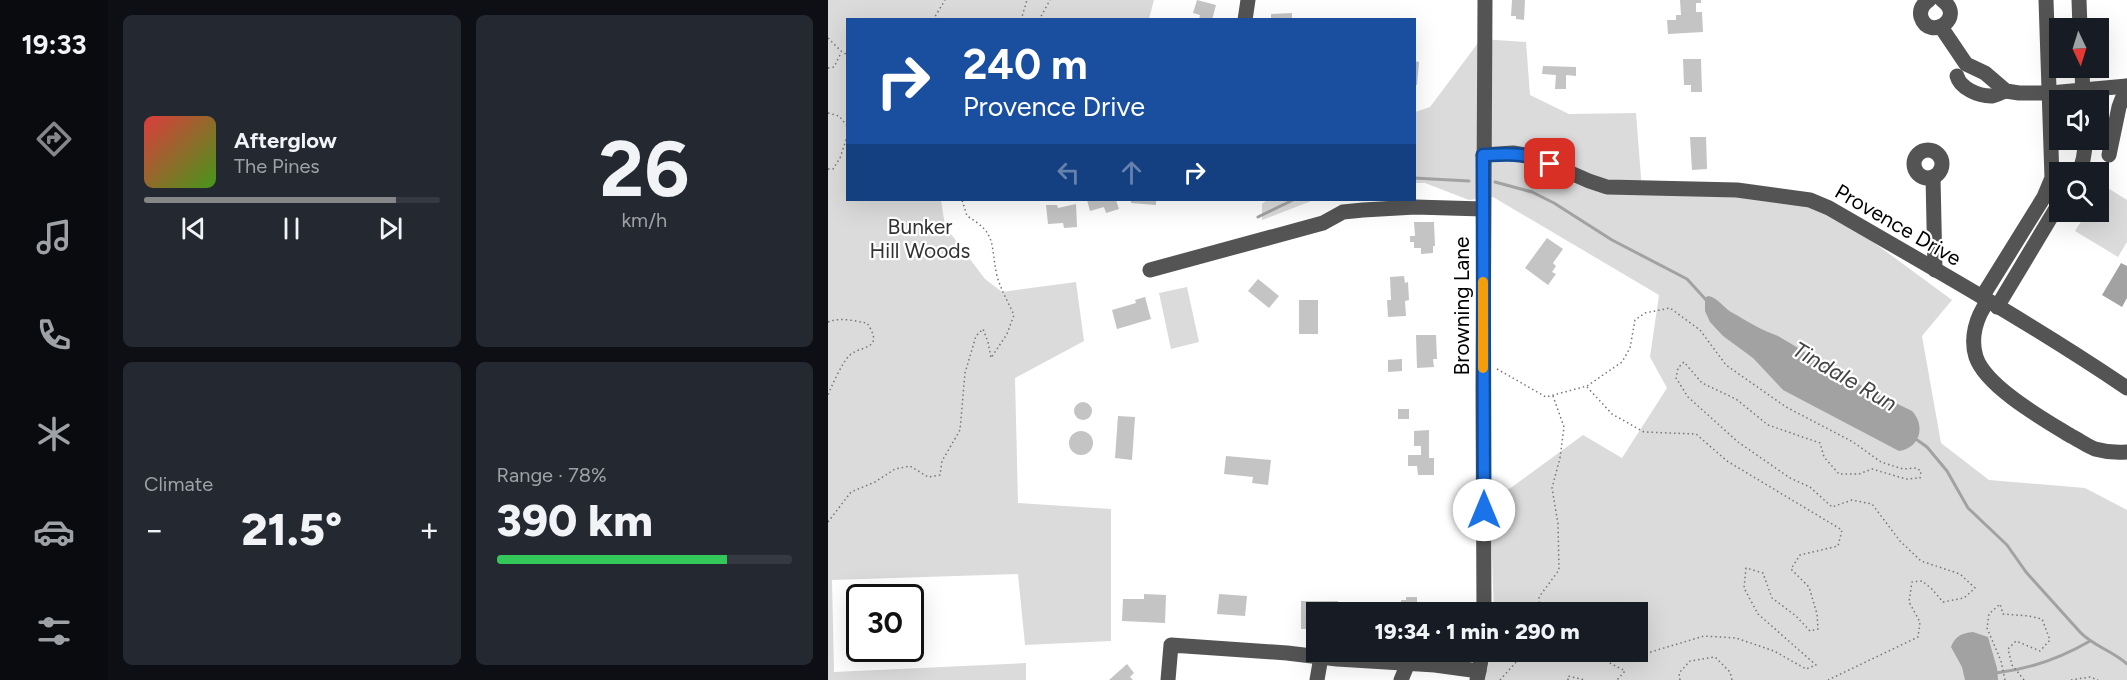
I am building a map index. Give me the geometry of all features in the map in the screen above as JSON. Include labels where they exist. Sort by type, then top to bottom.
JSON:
[{"type":"street","points":[[1245,18],[1248,0]]},
{"type":"street","name":"Browning Lane","points":[[1484,602],[1485,0]]},
{"type":"street","points":[[1929,0],[1921,11],[1922,19],[1926,25],[1934,28],[1941,27],[1951,15],[1950,7],[1942,0]]},
{"type":"street","points":[[2046,0],[2050,90]]},
{"type":"street","points":[[2079,0],[2080,18]]},
{"type":"street","points":[[1941,27],[1966,64],[1984,73],[2006,91],[2049,93]]},
{"type":"street","points":[[1957,76],[1958,81],[1968,90],[1992,97],[2006,91]]},
{"type":"street","points":[[2109,90],[2127,86]]},
{"type":"street","points":[[2109,155],[2119,107],[2127,86]]},
{"type":"street","points":[[1989,302],[2052,178],[2051,150]]},
{"type":"street","name":"Provence Drive","points":[[1483,155],[1513,153],[1532,156],[1607,188],[1737,190],[1810,200],[1829,208],[1989,302],[2127,388]]},
{"type":"street","points":[[1933,177],[1935,270]]},
{"type":"street","points":[[1150,270],[1323,223],[1343,212],[1415,207],[1483,209]]},
{"type":"street","points":[[2049,217],[1982,309],[1975,325],[1976,359],[1987,375],[2007,394],[2035,415],[2093,448],[2114,453],[2127,452]]},
{"type":"street","points":[[1168,680],[1171,645],[1306,656]]},
{"type":"street","points":[[1317,680],[1320,662]]},
{"type":"street","points":[[1394,662],[1478,675]]},
{"type":"street","points":[[1401,680],[1408,663]]},
{"type":"path","points":[[934,18],[945,0]]},
{"type":"path","points":[[1022,18],[1027,0]]},
{"type":"path","points":[[1040,18],[1050,0]]},
{"type":"path","points":[[828,38],[846,54]]},
{"type":"path","points":[[828,68],[834,66],[842,52]]},
{"type":"path","points":[[828,114],[839,116],[846,125]]},
{"type":"path","points":[[828,169],[833,169],[840,158],[846,140]]},
{"type":"path","points":[[828,522],[851,492],[875,482],[895,469],[910,466],[928,477],[940,475],[942,461],[960,430],[965,373],[976,336],[983,329],[992,358],[1007,334],[1014,315],[1003,295],[989,235],[982,225],[967,216],[962,201]]},
{"type":"path","points":[[1483,362],[1546,397],[1587,386],[1622,362],[1630,348],[1635,320],[1645,312],[1670,308],[1700,330],[1726,365],[1786,407],[1853,442],[1881,462],[1903,469],[1916,468],[1921,471],[1920,478],[1906,479],[1872,469],[1859,474],[1839,474],[1824,457],[1820,443],[1768,425],[1736,399],[1702,383],[1684,363],[1678,368],[1676,378],[1688,398],[1738,442],[1790,478],[1809,487],[1833,507],[1852,500],[1872,504],[1900,541],[1921,561],[1960,574],[1975,588],[1964,598],[1943,602],[1922,581],[1912,582],[1909,602],[1920,622],[1918,637],[1828,680]]},
{"type":"path","points":[[828,322],[853,320],[867,323],[873,332],[873,342],[867,349],[854,352],[847,357],[828,394]]},
{"type":"path","points":[[1587,386],[1612,414],[1644,432],[1696,434],[1727,461],[1842,530],[1838,546],[1800,555],[1791,569],[1809,587],[1817,614],[1818,629],[1810,631],[1796,616],[1772,598],[1763,573],[1746,568],[1744,588],[1758,614],[1816,665],[1806,669],[1774,651],[1736,638],[1704,636],[1644,654],[1613,656],[1608,662],[1624,671],[1617,680]]},
{"type":"path","points":[[1539,602],[1539,597],[1559,570],[1558,524],[1552,488],[1560,458],[1564,427],[1553,395]]},
{"type":"path","points":[[2005,680],[2001,662],[1987,628],[1989,614],[2000,604],[2003,614],[2029,616],[2042,620],[2050,640],[2040,651],[2016,641],[2008,649],[2012,664],[2024,680]]},
{"type":"path","points":[[1680,680],[1679,673],[1690,661],[1715,657],[1730,672],[1732,680]]},
{"type":"path","points":[[1500,680],[1516,662]]},
{"type":"path","points":[[1568,680],[1568,676],[1585,680]]},
{"type":"path","points":[[2071,680],[2090,678],[2098,680]]},
{"type":"green space","name":"Bunker Hill Woods","points":[[828,0],[1154,0],[1149,18],[846,18],[846,201],[941,201],[945,226],[985,279],[1002,292],[1076,282],[1084,341],[1015,378],[1018,503],[1111,509],[1111,641],[1025,645],[1018,574],[832,580],[834,672],[1026,663],[1026,680],[828,680]]},
{"type":"green space","points":[[1481,39],[1526,42],[1530,95],[1569,114],[1636,113],[1642,190],[1816,200],[1952,300],[1922,336],[1941,443],[1989,480],[2085,488],[2127,510],[2127,680],[1484,680],[1489,662],[1648,662],[1648,602],[1494,602],[1490,503],[1583,435],[1622,458],[1667,388],[1650,357],[1659,295],[1493,197],[1469,200],[1425,183],[1416,183],[1416,112],[1430,107]]},
{"type":"green space","points":[[2109,189],[2127,200],[2127,242],[2118,257],[2075,231],[2081,222],[2109,222]]},
{"type":"green space","points":[[1266,201],[1311,201],[1262,220],[1262,204]]},
{"type":"green space","points":[[1187,287],[1199,342],[1171,349],[1159,293]]},
{"type":"water","points":[[2121,263],[2127,266],[2127,298],[2122,307],[2102,295]]},
{"type":"water","points":[[1708,296],[1717,300],[1731,312],[1778,336],[1867,389],[1912,411],[1920,429],[1916,441],[1912,446],[1899,451],[1783,390],[1753,358],[1723,336],[1710,322],[1705,311],[1705,298]]},
{"type":"water","points":[[1973,632],[1988,637],[1998,680],[1965,680],[1962,667],[1951,647],[1959,636]]},
{"type":"building","points":[[1197,0],[1216,5],[1213,18],[1199,18],[1200,15],[1193,13]]},
{"type":"building","points":[[1512,0],[1525,0],[1524,20],[1511,16]]},
{"type":"building","points":[[1680,0],[1701,0],[1701,3],[1696,3],[1696,12],[1702,12],[1703,32],[1668,34],[1667,20],[1676,20],[1676,15],[1681,15]]},
{"type":"building","points":[[1292,13],[1292,18],[1271,18],[1271,14]]},
{"type":"building","points":[[1683,59],[1701,59],[1702,92],[1691,92],[1691,85],[1684,85]]},
{"type":"building","points":[[1416,61],[1419,62],[1416,85]]},
{"type":"building","points":[[1543,66],[1576,67],[1576,76],[1566,75],[1566,89],[1555,89],[1556,75],[1542,74]]},
{"type":"building","points":[[1690,137],[1706,137],[1707,169],[1692,170]]},
{"type":"building","points":[[1087,201],[1116,201],[1119,209],[1106,213],[1104,207],[1090,211]]},
{"type":"building","points":[[1131,201],[1156,201],[1156,205],[1131,203]]},
{"type":"building","points":[[1076,204],[1077,227],[1064,228],[1063,223],[1048,224],[1046,205],[1057,205],[1058,208]]},
{"type":"building","points":[[1414,222],[1434,222],[1433,253],[1421,254],[1421,248],[1414,248],[1414,242],[1410,242],[1410,236],[1415,236]]},
{"type":"building","points":[[1547,238],[1563,249],[1553,263],[1556,266],[1552,272],[1556,274],[1548,285],[1525,268]]},
{"type":"building","points":[[1404,276],[1405,283],[1408,282],[1409,300],[1405,301],[1406,316],[1388,317],[1387,300],[1391,300],[1390,277]]},
{"type":"building","points":[[1258,279],[1279,296],[1269,308],[1248,291]]},
{"type":"building","points":[[1145,297],[1151,319],[1117,329],[1112,310],[1136,303],[1135,300]]},
{"type":"building","points":[[1299,300],[1318,300],[1318,334],[1299,334]]},
{"type":"building","points":[[1416,335],[1436,335],[1437,359],[1433,359],[1434,367],[1417,368]]},
{"type":"building","points":[[1402,359],[1402,371],[1388,372],[1388,360]]},
{"type":"building","points":[[1083,402],[1089,405],[1092,411],[1089,417],[1083,420],[1077,417],[1074,411],[1077,405]]},
{"type":"building","points":[[1398,409],[1409,409],[1409,419],[1398,419]]},
{"type":"building","points":[[1118,416],[1135,417],[1132,460],[1115,458]]},
{"type":"building","points":[[1429,430],[1429,458],[1434,458],[1434,475],[1418,475],[1417,466],[1408,466],[1408,455],[1421,455],[1421,446],[1414,446],[1414,431]]},
{"type":"building","points":[[1081,431],[1090,434],[1093,443],[1090,452],[1081,455],[1072,452],[1069,443],[1072,434]]},
{"type":"building","points":[[1226,456],[1271,460],[1268,485],[1252,483],[1253,477],[1224,474]]},
{"type":"building","points":[[1144,594],[1166,595],[1165,623],[1122,621],[1123,599],[1144,599]]},
{"type":"building","points":[[1219,594],[1247,596],[1245,616],[1217,614]]},
{"type":"building","points":[[1406,597],[1417,597],[1417,602],[1401,602],[1401,600],[1406,600]]},
{"type":"building","points":[[1301,601],[1338,601],[1306,602],[1306,629],[1301,629]]},
{"type":"building","points":[[1127,664],[1134,673],[1130,677],[1133,680],[1109,680]]},
{"type":"waterway","name":"Tindale Run","points":[[1416,178],[1469,181]]},
{"type":"waterway","name":"Tindale Run","points":[[1495,182],[1532,192],[1554,203],[1612,240],[1687,279],[1708,302]]},
{"type":"waterway","name":"Tindale Run","points":[[1258,217],[1291,201]]},
{"type":"waterway","name":"Tindale Run","points":[[1913,437],[1927,447],[1947,471],[1968,508],[2007,545],[2026,572],[2080,632],[2127,664]]},
{"type":"waterway","points":[[1996,673],[2044,662],[2090,641]]},
{"type":"slow traffic","points":[[1483,282],[1483,368]]},
{"type":"route","points":[[1484,510],[1483,155],[1513,153],[1532,156],[1550,164]]}]
